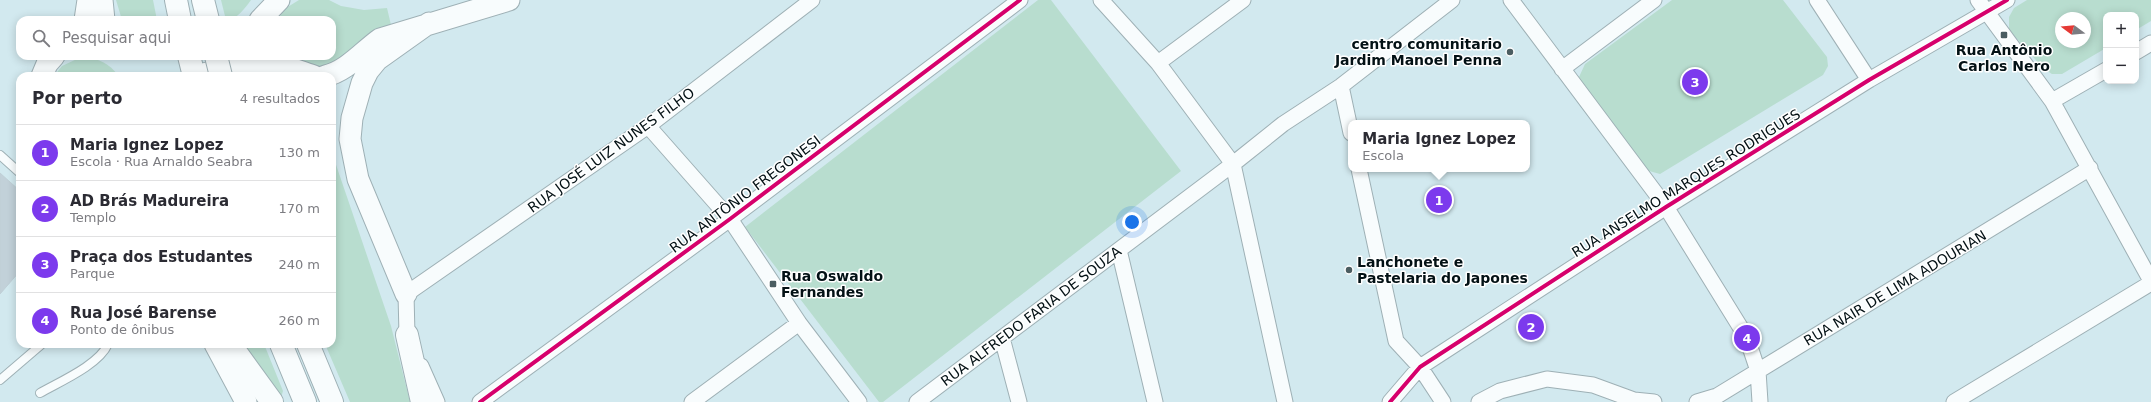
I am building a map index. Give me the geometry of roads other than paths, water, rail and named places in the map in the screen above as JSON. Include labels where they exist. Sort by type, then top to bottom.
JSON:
[{"type":"highway","points":[[176,0],[179,16]]},
{"type":"highway","points":[[203,0],[207,16]]},
{"type":"highway","points":[[190,60],[194,72]]},
{"type":"highway","points":[[217,60],[220,72]]},
{"type":"highway","points":[[407,335],[422,402]]},
{"type":"highway","points":[[233,348],[272,402]]},
{"type":"highway","points":[[283,348],[305,402]]},
{"type":"highway","points":[[310,348],[332,402]]},
{"type":"main road","points":[[86,16],[88,0]]},
{"type":"main road","points":[[102,0],[104,16]]},
{"type":"main road","points":[[264,16],[279,0]]},
{"type":"main road","points":[[336,72],[342,70],[380,39],[509,0]]},
{"type":"main road","points":[[406,294],[358,179],[350,139],[352,118],[362,83],[368,71],[377,60],[429,23]]},
{"type":"main road","points":[[44,72],[50,60]]},
{"type":"main road","points":[[211,72],[238,65],[262,62],[278,64],[302,72]]},
{"type":"main road","points":[[217,348],[246,402]]},
{"type":"street","name":"RUA JOSÉ LUIZ NUNES FILHO","points":[[406,294],[648,126],[812,0]]},
{"type":"street","name":"RUA ANTÔNIO FREGONESI","points":[[480,402],[730,219],[1020,0]]},
{"type":"street","points":[[1101,0],[1158,63],[1233,164],[1285,402]]},
{"type":"street","points":[[1158,63],[1243,0]]},
{"type":"street","name":"RUA ALFREDO FARIA DE SOUZA","points":[[917,402],[1233,164],[1282,124],[1341,86],[1452,0]]},
{"type":"street","points":[[1511,0],[1666,207],[1747,338],[1758,372],[1760,402]]},
{"type":"street","points":[[1562,69],[1654,0]]},
{"type":"street","points":[[1818,0],[1869,80]]},
{"type":"street","points":[[1954,402],[2151,282],[2052,101],[1978,0]]},
{"type":"street","name":"RUA ANSELMO MARQUES RODRIGUES","points":[[1390,402],[1420,367],[1666,207],[1869,80],[1987,13],[2007,0]]},
{"type":"street","points":[[2139,50],[2151,43]]},
{"type":"street","points":[[2052,101],[2103,72]]},
{"type":"street","points":[[1341,86],[1348,120]]},
{"type":"street","points":[[648,126],[730,219],[799,323],[859,402]]},
{"type":"street","name":"RUA NAIR DE LIMA ADOURIAN","points":[[1697,402],[1717,396],[1758,372],[2090,168]]},
{"type":"street","points":[[1360,172],[1396,340],[1420,367],[1443,402]]},
{"type":"street","points":[[1119,250],[1155,402]]},
{"type":"street","points":[[406,294],[407,335],[437,402]]},
{"type":"street","points":[[692,402],[799,323]]},
{"type":"street","points":[[1002,338],[1020,402]]},
{"type":"street","points":[[1479,402],[1500,397],[1547,379],[1593,385],[1634,401],[1654,402]]},
{"type":"lane","points":[[0,155],[16,169]]},
{"type":"lane","points":[[0,380],[37,348]]},
{"type":"lane","points":[[40,393],[93,362],[107,348]]},
{"type":"place","name":"Rua Antônio Carlos Nero","points":[[2004,35]]},
{"type":"place","name":"centro comunitario Jardim Manoel Penna","points":[[1510,52]]},
{"type":"place","name":"Praça dos Estudantes","points":[[1695,82]]},
{"type":"place","name":"Maria Ignez Lopez","points":[[1439,200]]},
{"type":"place","name":"Lanchonete e Pastelaria do Japones","points":[[1349,270]]},
{"type":"place","name":"Rua Oswaldo Fernandes","points":[[773,284]]},
{"type":"place","name":"AD Brás Madureira","points":[[1531,327]]},
{"type":"place","name":"Rua José Barense","points":[[1747,338]]}]
